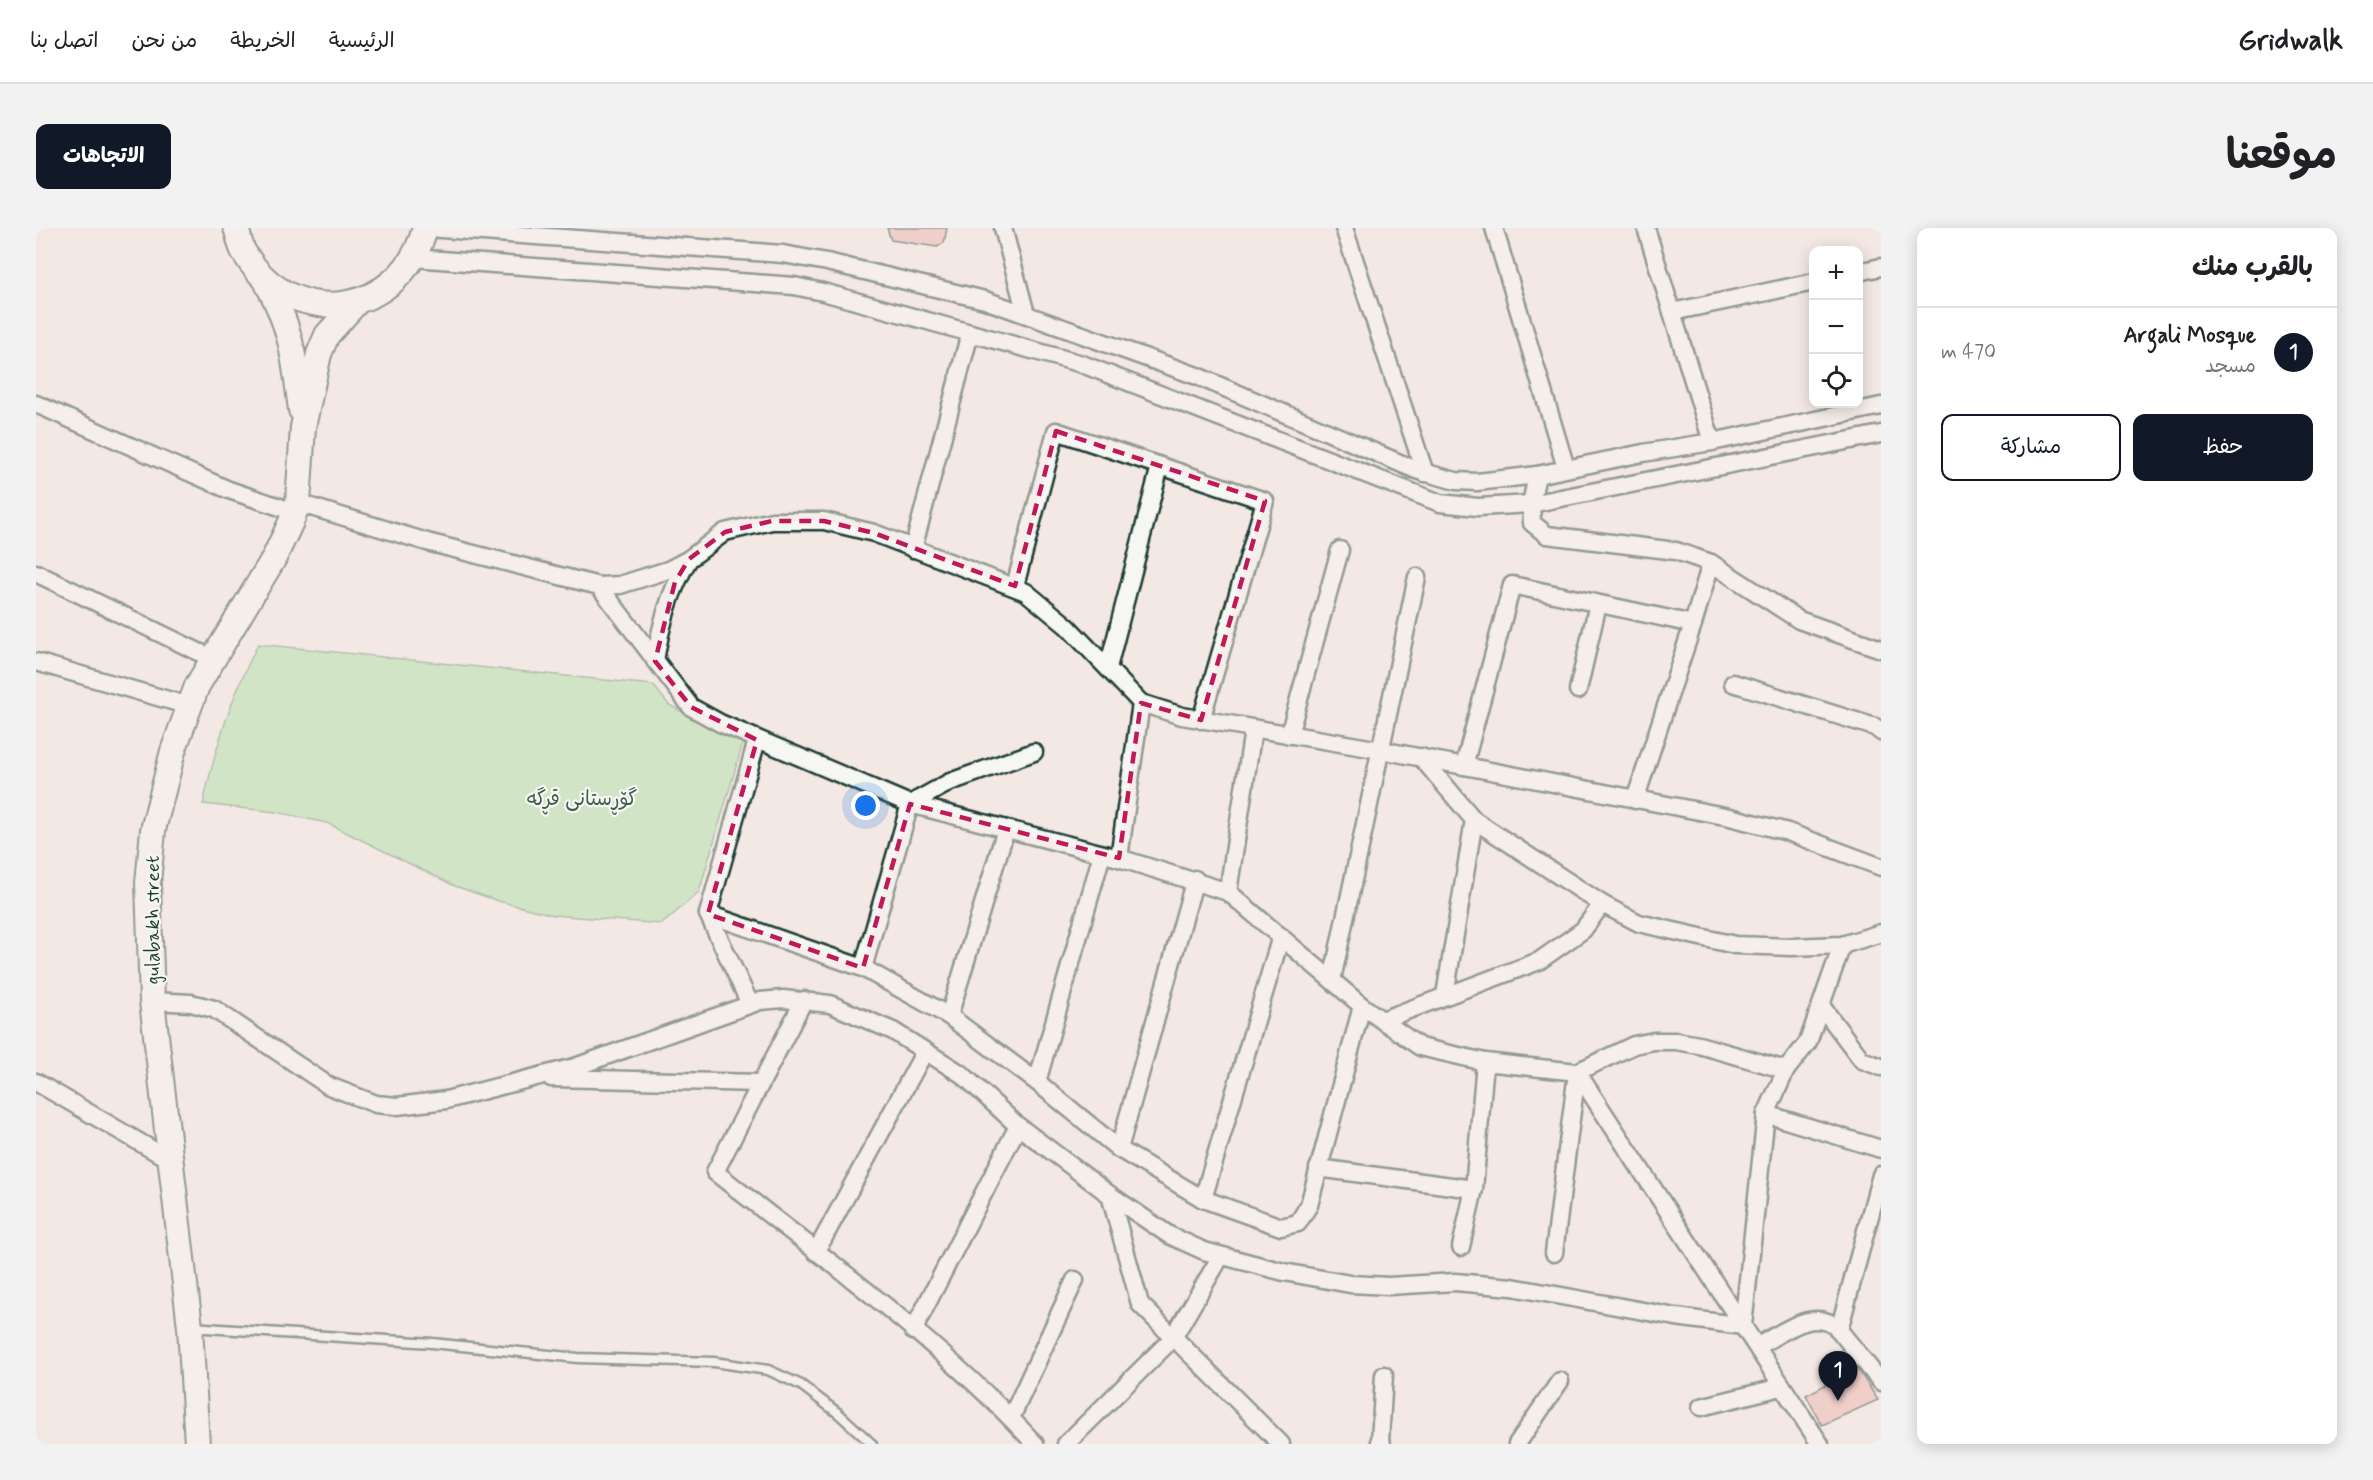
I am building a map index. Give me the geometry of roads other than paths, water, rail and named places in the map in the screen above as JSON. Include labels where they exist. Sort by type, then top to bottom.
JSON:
[{"type":"street","points":[[233,232],[244,253],[266,281],[297,300],[333,305],[356,303],[398,278],[419,249],[426,228],[783,254],[827,262],[963,294],[1026,314],[1197,376],[1440,479],[1477,482],[1537,475],[1712,442],[1881,406]]},
{"type":"street","points":[[1003,228],[1026,314]]},
{"type":"street","points":[[1344,228],[1425,473]]},
{"type":"street","points":[[1494,228],[1566,468]]},
{"type":"street","points":[[1646,228],[1712,442]]},
{"type":"street","points":[[413,258],[794,286],[823,291],[1120,378],[1440,503],[1478,507],[1531,504],[1881,435]]},
{"type":"street","points":[[1863,271],[1881,267]]},
{"type":"street","name":"gulabakh street","points":[[266,281],[283,313],[292,340],[303,427]]},
{"type":"street","points":[[1672,312],[1809,283]]},
{"type":"street","name":"gulabakh street","points":[[197,1444],[190,1327],[152,1001],[148,883],[153,830],[173,751],[197,686],[274,558],[296,508],[303,427],[319,354],[327,335],[356,303]]},
{"type":"street","points":[[913,549],[970,333]]},
{"type":"street","points":[[36,404],[229,490],[599,586],[633,582],[689,559],[725,532],[772,521],[824,521],[874,533],[1015,586],[1067,626],[1141,703],[1201,720],[1421,757],[1764,825],[1881,867]]},
{"type":"street","points":[[1015,586],[1056,431],[1265,501],[1201,720]]},
{"type":"street","points":[[1108,668],[1160,466]]},
{"type":"street","points":[[1537,475],[1531,504],[1532,523],[1547,535],[1676,551],[1711,563],[1799,620],[1881,649]]},
{"type":"street","points":[[1290,735],[1340,550]]},
{"type":"street","points":[[655,661],[663,618],[675,582],[689,559]]},
{"type":"street","points":[[1635,800],[1711,563]]},
{"type":"street","points":[[36,573],[213,659]]},
{"type":"street","points":[[1332,980],[1417,577]]},
{"type":"street","points":[[1464,766],[1512,585],[1693,624]]},
{"type":"street","points":[[599,586],[691,707],[757,740],[910,804],[1195,879],[1228,892],[1362,1006],[1420,1047],[1485,1062],[1577,1072],[1634,1045],[1654,1041],[1699,1045],[1786,1070]]},
{"type":"street","points":[[1578,690],[1599,604]]},
{"type":"street","points":[[36,662],[189,706]]},
{"type":"street","points":[[1732,683],[1875,727],[1881,732]]},
{"type":"street","points":[[1119,858],[1141,703]]},
{"type":"street","points":[[1228,892],[1253,730]]},
{"type":"street","points":[[750,1004],[708,914],[757,740]]},
{"type":"street","points":[[863,968],[910,804],[950,782],[1034,752]]},
{"type":"street","points":[[1421,757],[1473,820],[1602,904],[1639,923],[1735,945],[1791,947],[1842,945],[1879,936]]},
{"type":"street","points":[[1445,995],[1473,820]]},
{"type":"street","points":[[949,1016],[1006,829]]},
{"type":"street","points":[[1037,1082],[1102,854]]},
{"type":"street","points":[[1119,1149],[1195,879]]},
{"type":"street","points":[[1382,1020],[1539,961],[1583,930],[1602,904]]},
{"type":"street","points":[[708,914],[863,968],[949,1016],[1037,1082],[1119,1149],[1203,1199],[1281,1227],[1298,1223],[1309,1205],[1362,1006]]},
{"type":"street","points":[[1203,1199],[1281,936]]},
{"type":"street","points":[[1743,1326],[1766,1114],[1786,1070],[1808,1042],[1842,945]]},
{"type":"street","points":[[152,1001],[191,1003],[214,1009],[328,1086],[376,1104],[421,1105],[529,1078],[619,1052],[750,1004],[783,999],[830,1004],[861,1015],[926,1051],[963,1075],[1018,1126],[1110,1195],[1175,1238],[1221,1256],[1284,1272],[1350,1284],[1389,1286],[1455,1282],[1512,1287],[1676,1317],[1743,1326]]},
{"type":"street","points":[[804,1000],[715,1172],[913,1331],[1011,1418],[1035,1444]]},
{"type":"street","points":[[1822,1007],[1862,1060],[1881,1067]]},
{"type":"street","points":[[816,1252],[926,1051]]},
{"type":"street","points":[[1461,1247],[1474,1189],[1485,1062]]},
{"type":"street","points":[[1554,1253],[1577,1072]]},
{"type":"street","points":[[1577,1072],[1820,1444]]},
{"type":"street","points":[[529,1078],[761,1083]]},
{"type":"street","points":[[36,1082],[170,1160]]},
{"type":"street","points":[[1766,1114],[1881,1149]]},
{"type":"street","points":[[913,1331],[1018,1126]]},
{"type":"street","points":[[1318,1168],[1474,1189]]},
{"type":"street","points":[[1839,1330],[1881,1175]]},
{"type":"street","points":[[1110,1195],[1140,1304],[1281,1444]]},
{"type":"street","points":[[1066,1444],[1173,1338],[1221,1256]]},
{"type":"street","points":[[1011,1418],[1076,1280]]},
{"type":"street","points":[[1758,1346],[1805,1321],[1823,1319],[1832,1323],[1880,1375]]},
{"type":"street","points":[[1382,1444],[1380,1441],[1384,1375]]},
{"type":"street","points":[[1517,1444],[1560,1381]]},
{"type":"street","points":[[1701,1407],[1781,1386]]},
{"type":"lane","points":[[190,1327],[432,1344],[578,1358],[714,1362],[768,1370],[801,1386],[838,1413],[872,1444]]},
{"type":"place","name":"Argali Mosque","points":[[1838,1401]]},
{"type":"park label","name":"گۆڕستانی قڕگە","points":[[582,798]]}]
